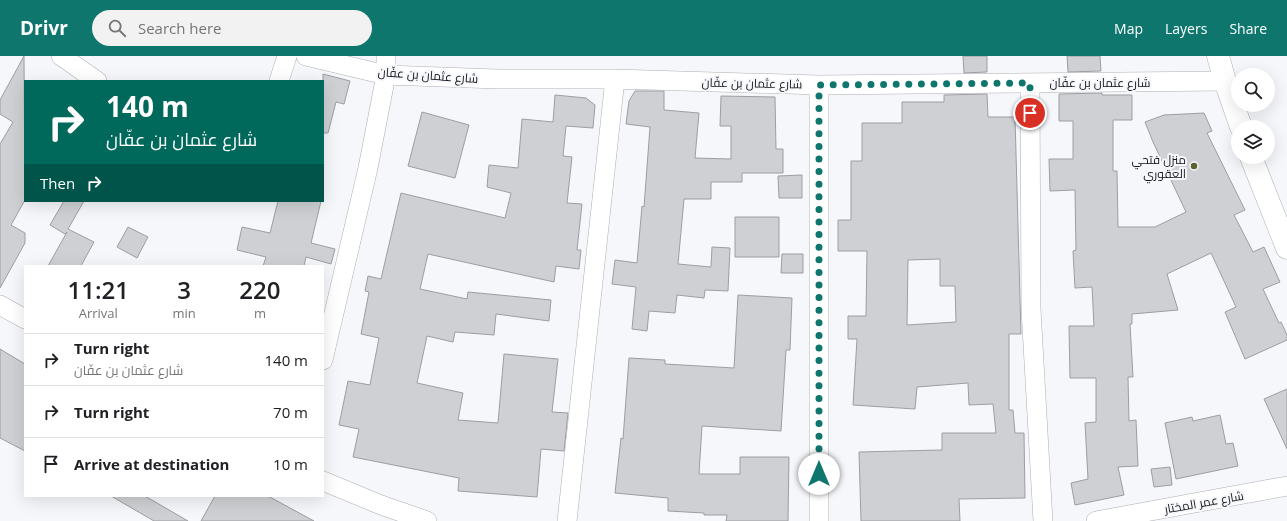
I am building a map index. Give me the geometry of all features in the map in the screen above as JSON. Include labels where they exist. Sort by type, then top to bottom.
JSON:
[{"type":"street","points":[[61,56],[96,80]]},
{"type":"street","points":[[278,80],[287,56]]},
{"type":"street","name":"شارع عثمان بن عفّان","points":[[306,56],[386,75],[497,79],[819,85],[1225,81]]},
{"type":"street","points":[[324,356],[368,168],[386,75],[386,56]]},
{"type":"street","points":[[1218,56],[1239,120]]},
{"type":"street","points":[[567,521],[615,80]]},
{"type":"street","points":[[1030,83],[1031,309],[1043,521]]},
{"type":"street","points":[[819,85],[819,521]]},
{"type":"street","points":[[1254,164],[1287,248]]},
{"type":"street","points":[[0,305],[24,318]]},
{"type":"street","points":[[324,481],[381,505],[427,521]]},
{"type":"street","name":"شارع عمر المختار","points":[[1096,521],[1287,486]]},
{"type":"building","points":[[24,56],[24,202],[11,225],[25,233],[25,243],[0,288],[0,144],[13,122],[0,114],[0,100]]},
{"type":"building","points":[[963,56],[987,56],[987,72],[964,73]]},
{"type":"building","points":[[1067,56],[1100,56],[1101,71],[1068,72]]},
{"type":"building","points":[[323,74],[350,81],[344,104],[336,102],[328,133],[324,133]]},
{"type":"building","points":[[635,91],[664,91],[664,110],[699,113],[695,158],[731,159],[731,126],[720,126],[721,96],[775,97],[776,149],[783,149],[783,173],[742,173],[742,182],[711,182],[711,199],[684,199],[678,264],[711,267],[712,247],[730,248],[728,291],[705,290],[704,298],[677,295],[675,313],[649,311],[647,331],[632,329],[636,287],[612,284],[615,260],[637,263],[642,206],[644,207],[650,127],[626,124],[629,101]]},
{"type":"building","points":[[1102,93],[1102,95],[1132,95],[1132,120],[1113,120],[1113,171],[1117,171],[1118,227],[1155,227],[1186,212],[1145,122],[1164,115],[1204,113],[1212,131],[1207,133],[1245,210],[1234,215],[1253,252],[1264,247],[1280,282],[1263,289],[1279,323],[1281,322],[1287,335],[1287,340],[1245,359],[1225,312],[1236,307],[1211,253],[1167,274],[1178,310],[1132,314],[1132,324],[1130,324],[1133,377],[1128,377],[1129,421],[1136,420],[1138,466],[1118,467],[1124,495],[1075,505],[1071,483],[1088,479],[1085,423],[1096,422],[1096,378],[1070,378],[1069,326],[1094,326],[1092,287],[1075,288],[1073,251],[1076,250],[1075,190],[1050,191],[1049,159],[1073,159],[1073,121],[1059,121],[1059,94]]},
{"type":"building","points":[[987,94],[988,117],[1015,117],[1021,334],[1009,334],[1009,410],[1013,410],[1015,433],[1024,433],[1025,498],[959,499],[960,521],[861,521],[859,452],[942,450],[942,433],[996,433],[993,404],[969,405],[968,383],[917,387],[915,409],[853,405],[857,339],[848,339],[848,316],[866,316],[867,251],[838,251],[838,220],[851,220],[851,161],[862,161],[862,123],[902,123],[902,102],[944,102],[944,95]],"holes":[[[940,259],[940,286],[955,286],[956,322],[907,325],[908,260]]]},
{"type":"building","points":[[555,95],[586,98],[595,105],[593,128],[566,126],[563,156],[572,157],[567,203],[582,204],[577,250],[581,250],[579,269],[556,266],[554,282],[428,254],[420,289],[467,299],[468,292],[551,300],[549,321],[496,314],[494,335],[455,332],[453,342],[427,336],[417,383],[463,393],[458,420],[498,423],[504,354],[558,359],[552,412],[568,413],[564,451],[541,449],[537,497],[458,491],[459,478],[353,457],[359,429],[339,425],[348,381],[370,385],[379,338],[361,334],[369,292],[365,291],[368,276],[381,279],[401,193],[505,218],[511,193],[487,187],[489,165],[518,168],[522,119],[553,122]]},
{"type":"building","points":[[422,112],[469,125],[455,178],[408,166]]},
{"type":"building","points":[[802,175],[802,198],[779,198],[778,176]]},
{"type":"building","points":[[63,202],[83,202],[68,229],[94,242],[82,265],[49,265],[67,232],[65,234],[50,225]]},
{"type":"building","points":[[278,202],[321,202],[311,243],[335,249],[331,264],[306,257],[304,265],[263,265],[266,257],[237,250],[242,227],[270,233]]},
{"type":"building","points":[[735,217],[779,217],[779,257],[735,257]]},
{"type":"building","points":[[128,227],[148,237],[137,258],[117,247]]},
{"type":"building","points":[[782,254],[803,254],[803,273],[781,273]]},
{"type":"building","points":[[738,295],[792,298],[790,350],[786,350],[781,431],[702,426],[699,474],[740,474],[740,457],[789,457],[788,521],[726,521],[727,515],[704,515],[704,513],[668,511],[668,498],[615,493],[621,438],[623,439],[629,358],[665,360],[665,364],[734,368]]},
{"type":"building","points":[[0,349],[24,363],[24,450],[0,438]]},
{"type":"building","points":[[1287,389],[1287,449],[1264,399]]},
{"type":"building","points":[[1220,415],[1226,444],[1233,443],[1238,466],[1176,479],[1165,423],[1192,417],[1193,421]]},
{"type":"building","points":[[1170,467],[1172,485],[1154,487],[1151,469]]},
{"type":"building","points":[[113,497],[147,497],[188,521],[154,521]]},
{"type":"building","points":[[214,497],[270,497],[314,521],[201,521]]},
{"type":"place","name":"منزل فتحي العقوري","points":[[1194,166]]},
{"type":"route","points":[[819,474],[819,85],[1030,83],[1030,113]]}]
